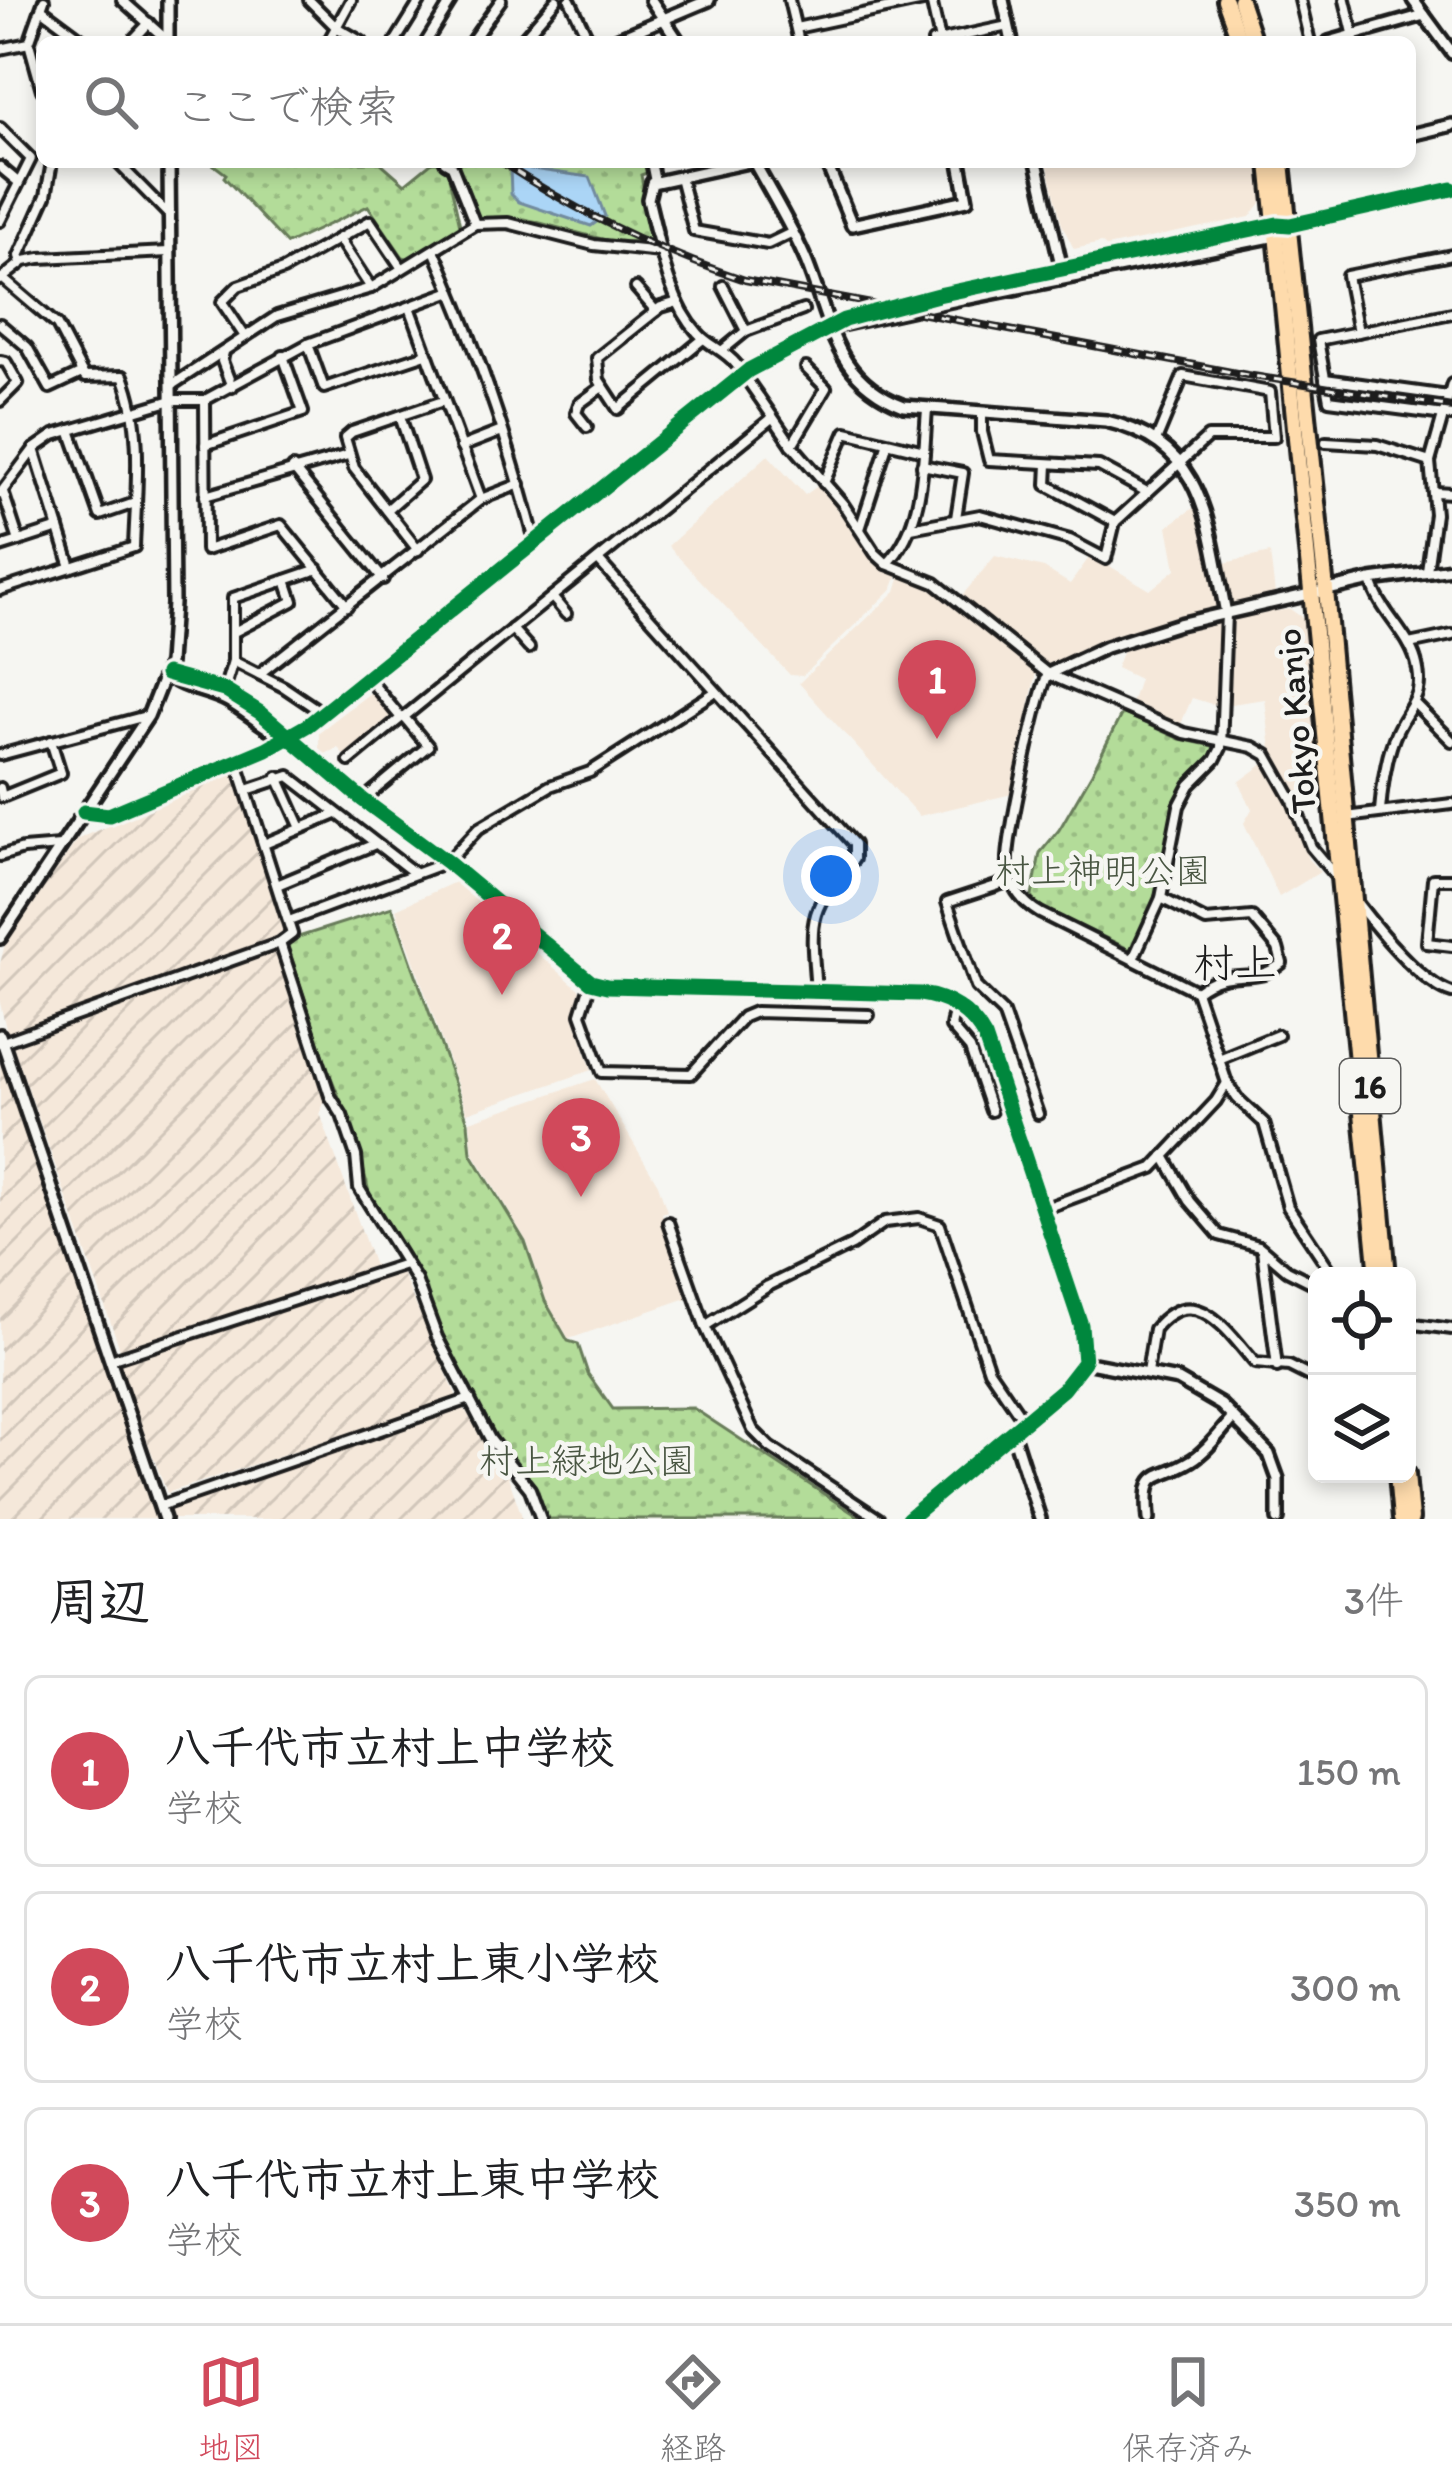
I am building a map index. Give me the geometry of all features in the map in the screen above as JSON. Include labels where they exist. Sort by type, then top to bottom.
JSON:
[{"type":"highway","points":[[1225,0],[1238,36]]},
{"type":"highway","points":[[1240,0],[1252,36]]},
{"type":"highway","name":"Tokyo Kanjo","points":[[1270,168],[1282,228],[1345,817],[1387,1267]]},
{"type":"highway","name":"Tokyo Kanjo","points":[[1282,168],[1282,228]]},
{"type":"highway","name":"Tokyo Kanjo","points":[[1320,591],[1340,883],[1377,1267]]},
{"type":"highway","points":[[1397,1483],[1401,1519]]},
{"type":"highway","points":[[1408,1483],[1411,1519]]},
{"type":"street","points":[[122,0],[162,36]]},
{"type":"street","points":[[168,0],[168,36]]},
{"type":"street","points":[[309,0],[352,36]]},
{"type":"street","points":[[331,36],[351,0]]},
{"type":"street","points":[[399,36],[421,0]]},
{"type":"street","points":[[430,36],[452,0]]},
{"type":"street","points":[[475,36],[500,0]]},
{"type":"street","points":[[525,36],[556,0]]},
{"type":"street","points":[[570,0],[587,36]]},
{"type":"street","points":[[651,0],[675,36]]},
{"type":"street","points":[[622,36],[709,0]]},
{"type":"street","points":[[789,0],[798,36]]},
{"type":"street","points":[[796,28],[929,0],[936,36]]},
{"type":"street","points":[[1003,0],[1010,36]]},
{"type":"street","points":[[1300,0],[1309,36]]},
{"type":"street","points":[[1346,0],[1354,36]]},
{"type":"street","points":[[1412,0],[1452,52]]},
{"type":"street","points":[[36,57],[29,43],[44,5],[79,36]]},
{"type":"street","points":[[1357,36],[1424,15]]},
{"type":"street","points":[[136,36],[148,23]]},
{"type":"street","points":[[961,36],[1008,26]]},
{"type":"street","points":[[0,49],[29,43]]},
{"type":"street","points":[[1416,134],[1452,125]]},
{"type":"street","points":[[0,128],[31,154],[0,221]]},
{"type":"street","points":[[0,167],[18,182]]},
{"type":"street","points":[[21,262],[19,256],[46,196],[51,168]]},
{"type":"street","points":[[123,168],[170,216]]},
{"type":"street","points":[[0,938],[148,716],[166,674],[173,604],[169,168]]},
{"type":"street","points":[[453,168],[475,224]]},
{"type":"street","points":[[652,168],[655,182]]},
{"type":"street","points":[[694,168],[648,189],[661,252],[678,302],[704,339],[724,349],[792,446],[887,563],[935,584],[1048,674],[1184,733],[1253,747],[1267,755],[1293,801],[1311,847],[1382,935],[1436,985],[1452,993]]},
{"type":"street","points":[[755,168],[793,232],[848,367],[880,397],[927,409],[1127,426],[1156,440],[1180,460],[1195,484],[1226,613],[1222,741],[1215,760],[1190,784],[1179,806],[1161,898],[1133,959]]},
{"type":"street","points":[[828,168],[851,226],[967,200],[961,168]]},
{"type":"street","points":[[1038,168],[1061,276]]},
{"type":"street","points":[[680,177],[694,231],[769,244],[793,232]]},
{"type":"street","points":[[830,328],[1452,189]]},
{"type":"street","points":[[244,334],[222,302],[238,286],[283,270],[370,221],[401,267]]},
{"type":"street","points":[[172,385],[244,334],[278,316],[371,288],[475,224],[508,223],[595,245],[661,252]]},
{"type":"street","points":[[339,238],[371,288]]},
{"type":"street","points":[[434,250],[502,431],[536,541]]},
{"type":"street","points":[[0,590],[134,547],[135,503],[134,411],[122,376],[85,377],[57,325],[1,279],[21,262],[40,258],[169,252]]},
{"type":"street","points":[[1358,332],[1347,276],[1452,255]]},
{"type":"street","points":[[84,812],[109,815],[237,762],[324,714],[749,370],[873,310],[1061,276]]},
{"type":"street","points":[[723,286],[746,332]]},
{"type":"street","points":[[636,288],[656,311]]},
{"type":"street","points":[[19,541],[1,493],[34,448],[54,435],[172,400],[205,400],[308,344],[452,291]]},
{"type":"street","points":[[678,302],[656,311],[596,358],[602,387],[618,409],[704,339]]},
{"type":"street","points":[[410,307],[481,499]]},
{"type":"street","points":[[724,349],[746,332],[803,310]]},
{"type":"street","points":[[1447,416],[1329,400],[1318,340],[1452,314]]},
{"type":"street","points":[[0,324],[27,346],[50,388],[82,373]]},
{"type":"street","points":[[308,344],[324,388],[426,354]]},
{"type":"street","points":[[225,351],[222,361],[232,387]]},
{"type":"street","points":[[206,445],[303,412],[283,356]]},
{"type":"street","points":[[0,362],[6,362],[18,383],[0,401]]},
{"type":"street","points":[[792,446],[826,388],[806,368]]},
{"type":"street","points":[[911,528],[980,515],[1070,540],[1106,559],[1115,522],[1208,437],[1274,437],[1270,392],[1183,376],[1156,440]]},
{"type":"street","points":[[1325,379],[1450,396]]},
{"type":"street","points":[[1427,572],[1435,492],[1430,462],[1447,416],[1452,384]]},
{"type":"street","points":[[587,427],[576,413],[579,404],[602,387]]},
{"type":"street","points":[[205,400],[206,550],[281,525],[347,606]]},
{"type":"street","points":[[418,550],[349,455],[347,434],[443,401]]},
{"type":"street","points":[[887,563],[900,551],[911,528],[927,409]]},
{"type":"street","points":[[982,412],[989,460],[1099,466],[1147,492]]},
{"type":"street","points":[[387,510],[421,480],[400,416]]},
{"type":"street","points":[[363,800],[428,746],[404,717],[772,418]]},
{"type":"street","points":[[70,430],[100,515],[135,503]]},
{"type":"street","points":[[461,447],[502,431]]},
{"type":"street","points":[[824,483],[846,432],[924,452]]},
{"type":"street","points":[[1326,442],[1377,445],[1430,462]]},
{"type":"street","points":[[860,530],[887,445]]},
{"type":"street","points":[[34,448],[71,567]]},
{"type":"street","points":[[206,496],[349,455]]},
{"type":"street","points":[[1048,464],[1047,485],[1115,522]]},
{"type":"street","points":[[922,465],[963,473],[956,518]]},
{"type":"street","points":[[293,468],[383,578]]},
{"type":"street","points":[[259,674],[481,499],[520,484]]},
{"type":"street","points":[[1435,492],[1452,493]]},
{"type":"street","points":[[0,547],[59,528]]},
{"type":"street","points":[[598,560],[854,844],[854,859],[827,887],[814,911],[816,993]]},
{"type":"street","points":[[224,690],[233,661],[232,598],[318,568]]},
{"type":"street","points":[[1048,674],[1132,638],[1226,613],[1371,580],[1452,569]]},
{"type":"street","points":[[233,632],[293,601],[286,580]]},
{"type":"street","points":[[1371,580],[1384,611],[1408,644],[1419,675],[1415,704],[1390,749],[1379,811]]},
{"type":"street","points":[[552,597],[566,614]]},
{"type":"street","points":[[512,629],[529,648]]},
{"type":"street","points":[[1408,644],[1452,635]]},
{"type":"street","points":[[233,661],[324,714]]},
{"type":"street","points":[[166,674],[224,690],[280,727],[363,800],[447,862],[591,982],[920,994],[955,1005],[972,1019],[985,1038],[1081,1325],[1084,1362],[1064,1389],[908,1519]]},
{"type":"street","points":[[166,674],[175,682],[232,703],[287,737]]},
{"type":"street","points":[[1048,674],[1009,842],[1011,881],[1030,907],[1196,991],[1227,1083],[1264,1123],[1288,1207],[1328,1267]]},
{"type":"street","points":[[349,761],[401,718],[368,678]]},
{"type":"street","points":[[289,921],[447,862],[479,828],[550,786],[590,772],[716,692]]},
{"type":"street","points":[[1415,704],[1452,740]]},
{"type":"street","points":[[0,755],[148,716]]},
{"type":"street","points":[[391,726],[399,728],[407,721]]},
{"type":"street","points":[[0,788],[2,797],[61,773],[50,741]]},
{"type":"street","points":[[164,1519],[1,1040],[280,943],[292,934],[237,762]]},
{"type":"street","points":[[247,790],[289,776],[413,872]]},
{"type":"street","points":[[278,777],[301,828]]},
{"type":"street","points":[[1345,817],[1452,803],[1452,792]]},
{"type":"street","points":[[264,844],[337,813]]},
{"type":"street","points":[[277,885],[376,843]]},
{"type":"street","points":[[0,856],[62,846]]},
{"type":"street","points":[[1452,879],[1432,879],[1427,943],[1452,946]]},
{"type":"street","points":[[1011,881],[947,902],[976,987],[1003,1013],[1038,1114]]},
{"type":"street","points":[[1161,898],[1206,921],[1252,917],[1281,953],[1282,963],[1273,970],[1220,976],[1196,991]]},
{"type":"street","points":[[280,943],[330,1096],[356,1156],[359,1188],[416,1280],[437,1336],[490,1439],[530,1489],[541,1519]]},
{"type":"street","points":[[591,982],[581,1013],[602,1072],[691,1074],[743,1017],[755,1012],[869,1015]]},
{"type":"street","points":[[955,1005],[951,1027],[970,1049],[991,1111]]},
{"type":"street","points":[[1219,1059],[1278,1035]]},
{"type":"street","points":[[1043,1209],[1144,1174],[1227,1083]]},
{"type":"street","points":[[1164,1156],[1190,1201],[1219,1235],[1262,1248],[1308,1280]]},
{"type":"street","points":[[705,1326],[885,1222],[931,1219],[940,1225],[989,1370],[1024,1421]]},
{"type":"street","points":[[668,1222],[705,1326],[753,1430],[770,1447],[879,1519]]},
{"type":"street","points":[[1262,1248],[1277,1366]]},
{"type":"street","points":[[110,1360],[405,1264]]},
{"type":"street","points":[[1147,1373],[1154,1329],[1176,1313],[1197,1309],[1211,1313],[1256,1363],[1289,1366],[1308,1376]]},
{"type":"street","points":[[1416,1324],[1452,1329]]},
{"type":"street","points":[[1084,1362],[1178,1380],[1221,1405],[1269,1454],[1277,1479],[1278,1519]]},
{"type":"street","points":[[160,1506],[470,1399]]},
{"type":"street","points":[[1149,1519],[1147,1487],[1153,1476],[1199,1455],[1233,1418]]},
{"type":"street","points":[[1012,1432],[1040,1519]]},
{"type":"shaded area","points":[[1048,168],[1263,168],[1267,195],[1250,217],[1106,247],[1101,243],[1074,249],[1062,225]]},
{"type":"shaded area","points":[[768,455],[805,495],[819,485],[867,551],[898,574],[893,588],[802,676],[790,675],[668,546]]},
{"type":"shaded area","points":[[1196,506],[1211,566],[1270,553],[1277,611],[1290,609],[1307,621],[1322,776],[1298,828],[1308,859],[1320,872],[1279,897],[1244,823],[1252,809],[1239,782],[1272,758],[1265,699],[1218,706],[1192,698],[1179,728],[1130,707],[1139,679],[1116,668],[1128,637],[1047,667],[960,598],[995,556],[1044,568],[1070,584],[1091,555],[1150,590],[1176,569],[1168,526]]},
{"type":"shaded area","points":[[901,575],[936,590],[1036,672],[1012,794],[919,816],[799,683],[896,591]]},
{"type":"shaded area","points":[[374,690],[397,718],[347,758],[338,748],[325,754],[319,750],[319,732]]},
{"type":"shaded area","points":[[236,772],[285,930],[275,940],[7,1033],[0,1003],[0,964],[6,940],[78,839]]},
{"type":"shaded area","points":[[455,882],[580,990],[573,1015],[592,1070],[467,1113],[396,909]]},
{"type":"shaded area","points":[[276,949],[326,1098],[320,1113],[374,1266],[120,1349],[12,1043]]},
{"type":"shaded area","points":[[0,1053],[158,1519],[0,1519]]},
{"type":"shaded area","points":[[595,1079],[658,1184],[667,1211],[662,1213],[690,1297],[569,1339],[547,1302],[527,1242],[473,1152],[470,1121]]},
{"type":"shaded area","points":[[401,1271],[457,1397],[167,1493],[117,1362]]},
{"type":"shaded area","points":[[463,1407],[506,1471],[523,1519],[170,1519],[167,1509]]},
{"type":"green space","points":[[218,168],[387,168],[405,184],[425,168],[447,168],[461,230],[410,259],[403,257],[368,206],[287,244]]},
{"type":"green space","points":[[459,168],[648,168],[641,175],[653,239],[617,243],[525,219],[475,219]]},
{"type":"green space","name":"村上神明公園","points":[[1122,713],[1180,739],[1213,746],[1216,753],[1188,781],[1173,806],[1159,889],[1131,950],[1031,902],[1040,853],[1059,830]]},
{"type":"green space","name":"村上緑地公園","points":[[392,907],[468,1122],[471,1153],[525,1242],[545,1301],[568,1341],[578,1344],[588,1374],[613,1409],[693,1408],[862,1519],[547,1519],[537,1488],[497,1439],[450,1356],[424,1288],[370,1196],[355,1136],[286,941]]},
{"type":"water","points":[[510,168],[590,177],[605,216],[591,226],[519,202],[511,194]]},
{"type":"railway","points":[[511,168],[619,229],[745,280],[1247,375],[1452,407]]},
{"type":"cycle path","points":[[84,812],[109,815],[266,749],[308,725],[749,370],[844,320],[938,295],[1452,189]]},
{"type":"cycle path","points":[[166,674],[224,690],[261,713],[591,982],[920,994],[950,1003],[973,1021],[985,1038],[1081,1325],[1084,1362],[1063,1389],[908,1519]]},
{"type":"place","name":"八千代市立村上中学校","points":[[937,739]]},
{"type":"place","name":"八千代市立村上東小学校","points":[[502,995]]},
{"type":"place","name":"八千代市立村上東中学校","points":[[581,1197]]},
{"type":"district","name":"村上","points":[[1235,962]]}]
